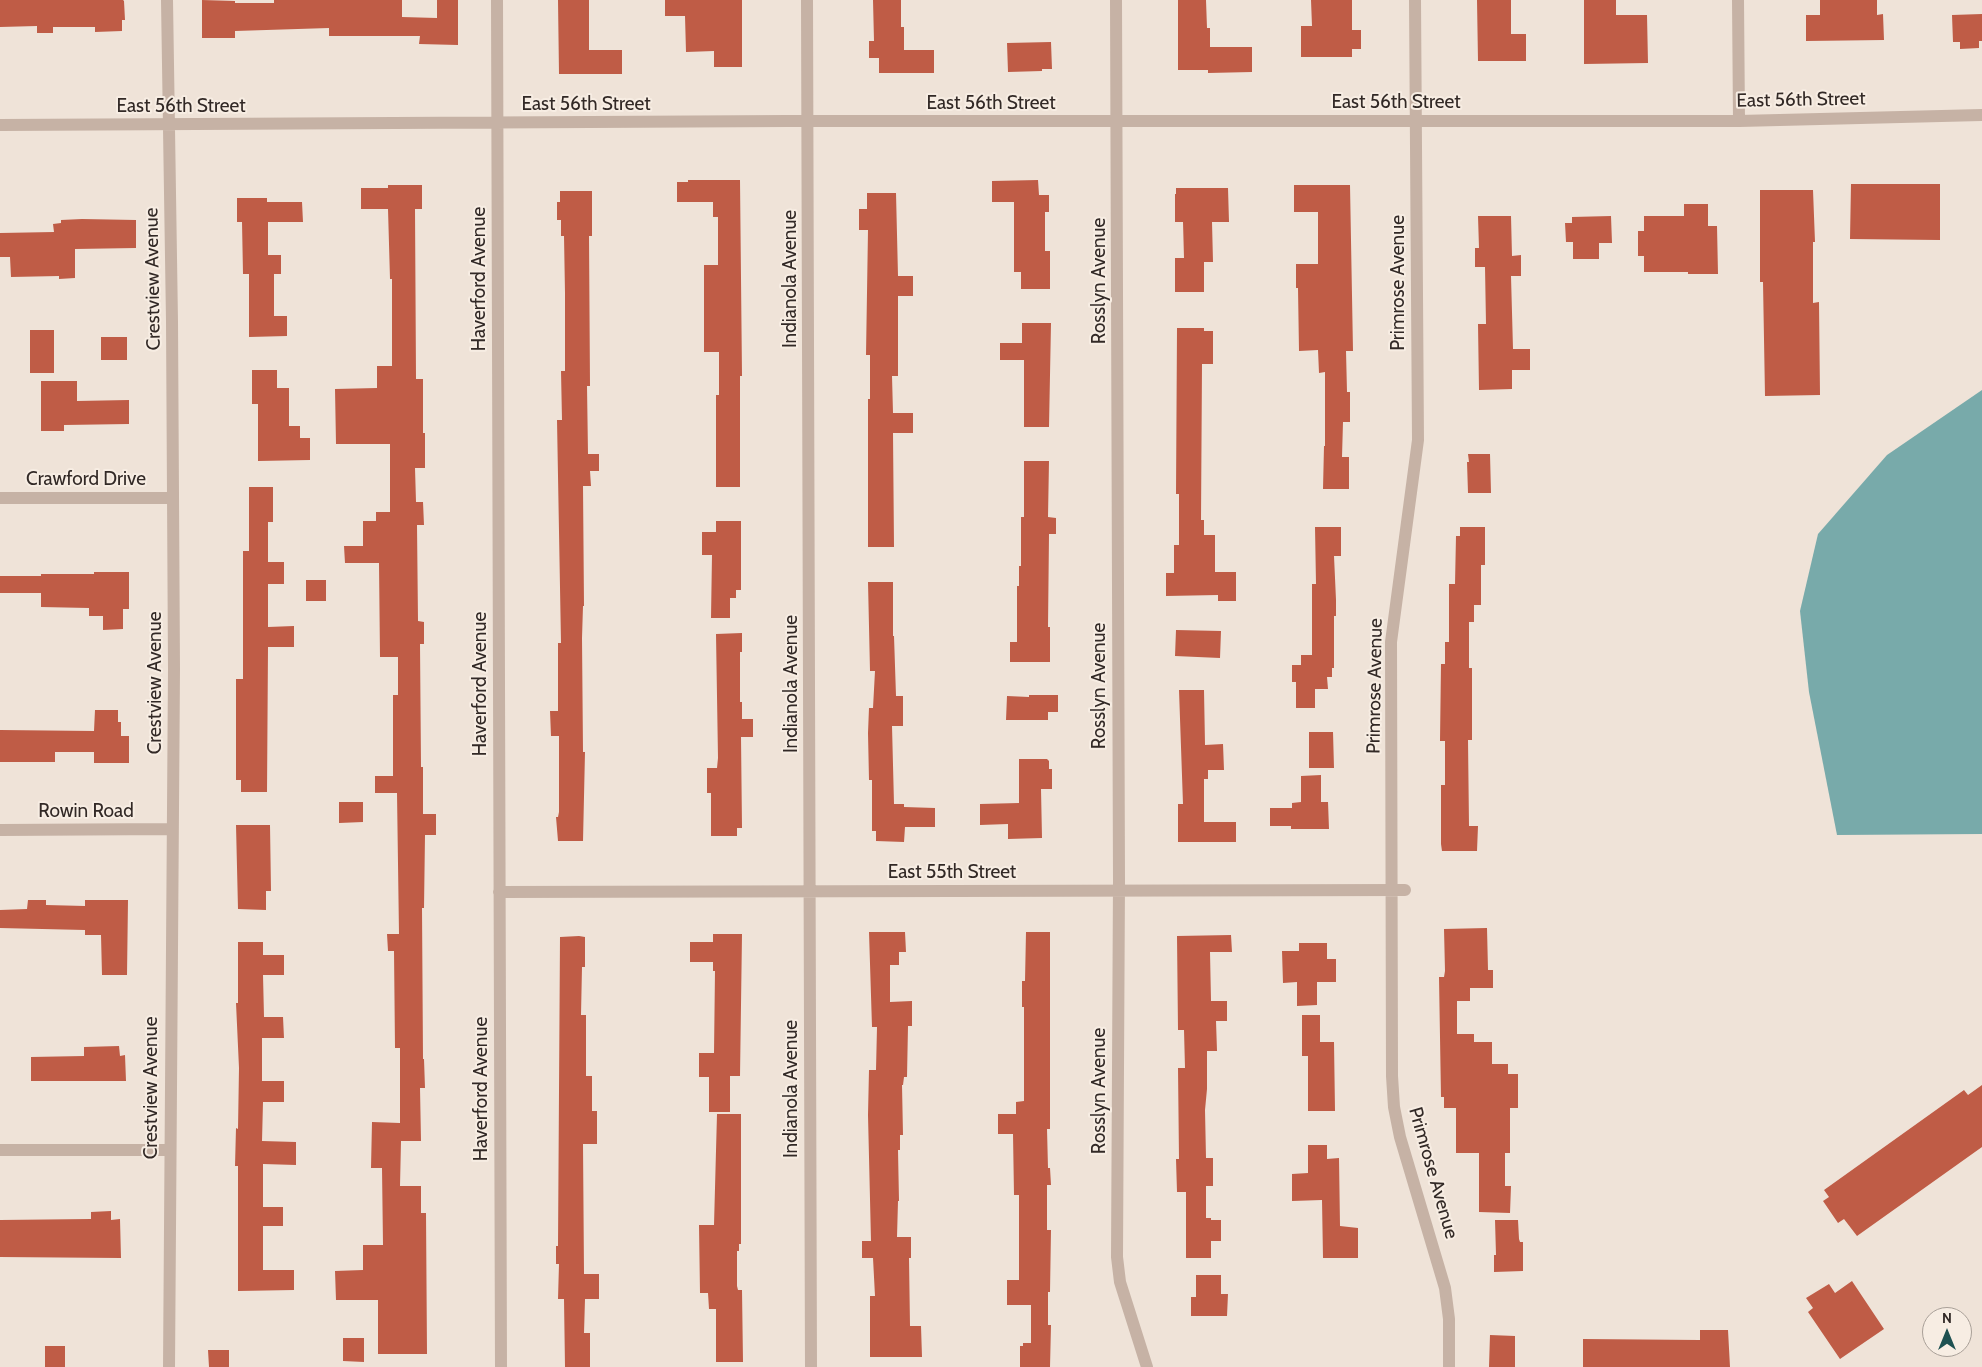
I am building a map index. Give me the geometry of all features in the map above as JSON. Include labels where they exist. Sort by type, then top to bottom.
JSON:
[{"type":"street","name":"Crestview Avenue","points":[[167,0],[174,669],[169,1367]]},
{"type":"street","name":"Haverford Avenue","points":[[497,0],[501,1367]]},
{"type":"street","name":"Indianola Avenue","points":[[807,0],[811,1367]]},
{"type":"street","name":"Rosslyn Avenue","points":[[1116,0],[1119,891],[1118,1270],[1146,1367]]},
{"type":"street","name":"Primrose Avenue","points":[[1415,0],[1418,440],[1391,642],[1394,1106],[1400,1137],[1445,1288],[1448,1308],[1449,1367]]},
{"type":"street","points":[[1738,0],[1739,121]]},
{"type":"street","name":"East 56th Street","points":[[0,125],[808,121],[1739,121],[1982,115]]},
{"type":"street","name":"Crawford Drive","points":[[0,498],[173,498]]},
{"type":"street","name":"Rowin Road","points":[[0,830],[172,829]]},
{"type":"street","name":"East 55th Street","points":[[499,892],[1406,890]]},
{"type":"street","points":[[0,1150],[170,1150]]},
{"type":"water","points":[[1982,390],[1982,834],[1837,835],[1809,692],[1800,611],[1818,534],[1887,455]]},
{"type":"building","points":[[0,0],[123,0],[125,20],[122,20],[122,31],[95,32],[95,27],[53,27],[53,33],[37,33],[37,26],[0,27]]},
{"type":"building","points":[[202,0],[235,1],[235,3],[274,3],[274,0],[402,0],[402,17],[437,18],[437,0],[458,0],[458,45],[419,44],[420,36],[329,36],[329,28],[235,31],[235,38],[202,38]]},
{"type":"building","points":[[558,0],[589,0],[589,50],[622,50],[622,74],[559,74]]},
{"type":"building","points":[[665,0],[742,0],[742,67],[714,67],[714,51],[686,52],[685,16],[665,16]]},
{"type":"building","points":[[873,0],[901,0],[901,27],[904,27],[904,50],[934,50],[934,73],[879,73],[879,58],[869,58],[869,41],[874,41]]},
{"type":"building","points":[[1178,0],[1206,0],[1207,28],[1210,28],[1210,47],[1252,47],[1252,72],[1208,73],[1208,70],[1178,70]]},
{"type":"building","points":[[1311,0],[1352,0],[1352,30],[1361,30],[1361,49],[1352,49],[1352,57],[1301,57],[1301,26],[1312,26]]},
{"type":"building","points":[[1477,0],[1511,0],[1511,34],[1526,34],[1526,61],[1478,61]]},
{"type":"building","points":[[1584,0],[1616,0],[1616,15],[1647,15],[1648,63],[1584,64]]},
{"type":"building","points":[[1820,0],[1877,0],[1877,15],[1883,14],[1884,40],[1806,41],[1806,15],[1820,15]]},
{"type":"building","points":[[1982,14],[1982,41],[1979,41],[1979,48],[1960,49],[1960,42],[1953,42],[1952,15]]},
{"type":"building","points":[[1051,42],[1052,69],[1008,72],[1007,43]]},
{"type":"building","points":[[688,180],[740,180],[742,376],[740,376],[740,487],[716,487],[716,395],[719,395],[719,352],[704,352],[704,265],[718,265],[718,217],[713,217],[713,202],[677,202],[677,182],[688,182]]},
{"type":"building","points":[[1038,180],[1039,195],[1049,195],[1049,212],[1045,212],[1045,251],[1050,251],[1050,289],[1021,289],[1021,272],[1014,272],[1014,202],[992,202],[992,181]]},
{"type":"building","points":[[1851,184],[1940,184],[1940,240],[1850,239]]},
{"type":"building","points":[[388,185],[422,185],[422,209],[415,209],[416,379],[423,379],[423,433],[425,433],[425,468],[415,468],[416,502],[423,502],[424,525],[417,525],[418,621],[424,622],[424,644],[420,644],[421,767],[423,767],[423,814],[436,814],[436,835],[425,835],[424,908],[422,908],[423,1059],[425,1088],[420,1088],[421,1141],[401,1141],[400,1186],[421,1186],[421,1213],[426,1213],[427,1354],[378,1354],[378,1300],[336,1300],[335,1271],[363,1270],[363,1245],[383,1245],[382,1168],[371,1168],[372,1122],[400,1123],[400,1048],[395,1048],[394,951],[388,951],[387,934],[399,934],[397,793],[375,793],[375,776],[393,776],[393,695],[398,695],[398,657],[380,657],[379,563],[345,563],[344,546],[363,546],[363,521],[376,521],[376,512],[390,512],[390,444],[336,444],[335,389],[377,388],[377,366],[392,366],[392,279],[390,279],[388,209],[361,209],[361,188],[388,188]]},
{"type":"building","points":[[1294,185],[1350,185],[1353,351],[1346,351],[1347,392],[1350,392],[1350,422],[1343,422],[1342,457],[1349,457],[1349,489],[1323,489],[1325,372],[1319,373],[1318,350],[1299,351],[1298,288],[1296,288],[1296,264],[1318,264],[1318,212],[1294,212]]},
{"type":"building","points":[[1176,188],[1228,188],[1229,222],[1212,222],[1213,262],[1204,262],[1204,292],[1175,292],[1175,258],[1184,258],[1183,222],[1175,222]]},
{"type":"building","points":[[1760,190],[1813,190],[1815,242],[1813,242],[1813,303],[1819,302],[1820,395],[1765,396],[1763,282],[1760,282]]},
{"type":"building","points":[[560,191],[592,191],[592,236],[589,236],[590,386],[587,386],[588,454],[599,454],[599,471],[590,471],[591,486],[583,486],[584,606],[582,638],[583,752],[585,752],[583,841],[558,841],[556,817],[558,817],[559,812],[559,736],[551,736],[550,711],[558,711],[558,643],[561,643],[557,420],[562,420],[561,371],[565,371],[565,293],[564,236],[561,236],[561,220],[557,220],[557,202],[560,202]]},
{"type":"building","points":[[867,193],[896,193],[898,276],[913,276],[913,296],[898,296],[898,376],[892,376],[893,413],[913,413],[913,433],[893,433],[894,547],[868,547],[868,399],[870,399],[870,355],[866,355],[868,230],[859,230],[859,209],[867,209]]},
{"type":"building","points":[[237,198],[267,198],[267,202],[302,202],[303,222],[268,222],[268,255],[281,255],[281,274],[274,274],[274,316],[287,316],[287,336],[249,337],[249,274],[243,274],[242,222],[237,222]]},
{"type":"building","points":[[1684,204],[1708,204],[1708,226],[1717,226],[1718,274],[1644,272],[1644,256],[1638,256],[1638,231],[1644,231],[1644,216],[1684,216]]},
{"type":"building","points":[[1478,216],[1511,216],[1512,256],[1521,255],[1521,276],[1511,276],[1513,349],[1530,349],[1530,370],[1512,370],[1512,389],[1479,390],[1478,324],[1486,324],[1485,267],[1475,267],[1475,248],[1479,248]]},
{"type":"building","points":[[1611,216],[1612,243],[1599,243],[1599,259],[1573,259],[1573,242],[1566,242],[1565,223],[1572,223],[1572,217]]},
{"type":"building","points":[[61,220],[136,220],[136,248],[75,249],[75,278],[59,279],[59,276],[11,277],[10,257],[0,257],[0,233],[54,232],[53,224],[61,223]]},
{"type":"building","points":[[1022,323],[1051,323],[1049,427],[1024,427],[1024,360],[1000,360],[1000,343],[1022,343]]},
{"type":"building","points":[[1177,328],[1204,328],[1204,331],[1213,331],[1213,364],[1202,364],[1201,520],[1204,520],[1204,535],[1215,535],[1215,572],[1236,572],[1236,601],[1218,601],[1218,595],[1166,596],[1166,573],[1174,573],[1174,545],[1179,545],[1179,494],[1176,494]]},
{"type":"building","points":[[30,330],[54,330],[54,373],[30,373]]},
{"type":"building","points":[[101,337],[127,337],[127,360],[101,360]]},
{"type":"building","points":[[252,370],[277,370],[277,388],[289,388],[289,426],[300,426],[300,438],[310,438],[310,460],[258,461],[258,404],[252,404]]},
{"type":"building","points":[[41,381],[77,381],[77,401],[129,400],[129,424],[64,425],[64,431],[41,431]]},
{"type":"building","points":[[1468,454],[1490,454],[1491,493],[1468,493]]},
{"type":"building","points":[[1024,461],[1049,461],[1048,517],[1056,518],[1056,534],[1049,534],[1048,627],[1050,627],[1050,662],[1010,662],[1010,642],[1017,642],[1017,586],[1019,586],[1019,566],[1021,566],[1021,517],[1024,517]]},
{"type":"building","points":[[249,487],[273,487],[273,522],[268,522],[268,562],[284,562],[284,584],[268,584],[268,627],[294,626],[294,647],[268,647],[267,792],[241,792],[241,780],[236,780],[236,679],[243,679],[243,551],[249,551]]},
{"type":"building","points":[[716,521],[741,521],[741,590],[736,590],[736,598],[730,598],[730,618],[711,618],[712,555],[702,555],[702,532],[716,532]]},
{"type":"building","points":[[1315,527],[1341,527],[1341,556],[1334,556],[1336,616],[1334,616],[1334,668],[1332,668],[1332,677],[1327,677],[1328,689],[1315,689],[1315,708],[1296,708],[1296,682],[1292,682],[1292,665],[1301,665],[1301,655],[1312,655],[1312,584],[1316,584]]},
{"type":"building","points":[[1460,527],[1485,527],[1485,565],[1481,565],[1481,605],[1474,605],[1474,622],[1469,622],[1469,668],[1472,668],[1472,740],[1468,740],[1469,826],[1478,826],[1477,851],[1442,851],[1441,785],[1445,785],[1445,741],[1440,741],[1441,664],[1445,664],[1445,642],[1449,642],[1449,584],[1455,584],[1456,536],[1460,536]]},
{"type":"building","points":[[94,572],[129,572],[129,609],[123,609],[123,629],[103,630],[103,616],[89,616],[89,608],[41,607],[41,593],[0,593],[0,576],[94,574]]},
{"type":"building","points":[[306,580],[326,580],[326,601],[306,601]]},
{"type":"building","points":[[868,582],[893,582],[896,696],[903,696],[903,726],[892,726],[894,804],[904,804],[904,807],[935,808],[935,827],[905,827],[904,842],[876,841],[876,831],[872,831],[872,780],[869,780],[868,733],[869,708],[873,708],[875,671],[870,671]]},
{"type":"building","points":[[1176,630],[1221,631],[1220,658],[1175,656]]},
{"type":"building","points":[[742,633],[740,702],[742,702],[742,719],[753,719],[753,737],[741,737],[742,828],[737,828],[737,836],[711,836],[711,793],[707,793],[707,768],[717,768],[718,758],[716,634]]},
{"type":"building","points":[[1179,690],[1204,690],[1205,745],[1223,744],[1224,770],[1208,770],[1208,779],[1204,779],[1204,822],[1236,822],[1236,842],[1178,842],[1178,804],[1183,804]]},
{"type":"building","points":[[1029,695],[1058,695],[1058,712],[1048,712],[1048,720],[1006,720],[1007,696],[1029,697]]},
{"type":"building","points":[[95,710],[118,710],[118,722],[121,722],[121,736],[129,736],[129,763],[94,763],[94,752],[55,752],[55,762],[0,762],[0,730],[94,731]]},
{"type":"building","points":[[1309,732],[1333,732],[1334,768],[1309,768]]},
{"type":"building","points":[[1019,759],[1047,759],[1049,761],[1049,769],[1052,769],[1052,789],[1041,789],[1042,838],[1008,839],[1008,824],[980,825],[980,804],[1019,803]]},
{"type":"building","points":[[1321,775],[1321,802],[1328,802],[1329,829],[1291,829],[1291,826],[1270,826],[1270,808],[1292,808],[1292,803],[1301,802],[1301,776]]},
{"type":"building","points":[[339,802],[363,802],[363,822],[339,823]]},
{"type":"building","points":[[236,825],[270,825],[271,891],[266,891],[266,910],[238,909]]},
{"type":"building","points":[[28,900],[46,900],[46,905],[85,906],[85,900],[128,900],[127,975],[102,975],[101,935],[85,935],[85,930],[0,928],[0,910],[27,909]]},
{"type":"building","points":[[1487,928],[1488,970],[1493,970],[1493,988],[1470,988],[1470,1001],[1457,1001],[1457,1034],[1474,1034],[1474,1042],[1492,1042],[1492,1064],[1508,1064],[1508,1074],[1518,1074],[1518,1108],[1510,1108],[1510,1153],[1505,1153],[1505,1186],[1511,1186],[1510,1213],[1479,1212],[1479,1153],[1456,1153],[1456,1108],[1444,1108],[1444,1097],[1441,1097],[1439,977],[1444,977],[1445,971],[1444,929]]},
{"type":"building","points":[[869,932],[905,932],[906,952],[899,952],[899,965],[890,965],[890,1002],[912,1001],[912,1026],[908,1026],[907,1077],[904,1077],[902,1085],[903,1135],[900,1135],[900,1150],[898,1150],[899,1201],[897,1237],[911,1237],[911,1258],[909,1258],[910,1326],[921,1326],[922,1357],[870,1357],[870,1296],[875,1296],[873,1258],[862,1258],[862,1241],[871,1241],[868,1115],[869,1070],[876,1070],[877,1027],[872,1027]]},
{"type":"building","points":[[1026,932],[1050,932],[1050,1129],[1047,1129],[1048,1168],[1050,1168],[1051,1185],[1047,1185],[1047,1230],[1051,1230],[1050,1292],[1048,1292],[1048,1325],[1051,1325],[1050,1367],[1020,1367],[1020,1346],[1023,1346],[1023,1343],[1031,1343],[1031,1305],[1007,1305],[1007,1280],[1019,1280],[1019,1195],[1014,1195],[1013,1134],[998,1134],[998,1114],[1016,1114],[1016,1102],[1024,1101],[1024,1007],[1022,1007],[1022,981],[1025,981]]},
{"type":"building","points":[[713,934],[742,934],[740,1076],[730,1076],[730,1112],[709,1112],[709,1077],[699,1077],[699,1053],[714,1053],[715,971],[713,971],[713,962],[690,962],[690,942],[713,942]]},
{"type":"building","points":[[1231,935],[1232,952],[1210,952],[1211,1001],[1227,1001],[1227,1021],[1216,1021],[1217,1051],[1207,1051],[1205,1110],[1206,1158],[1213,1158],[1213,1186],[1206,1186],[1206,1218],[1221,1220],[1221,1241],[1211,1241],[1211,1258],[1186,1258],[1186,1192],[1177,1192],[1176,1159],[1179,1159],[1178,1068],[1185,1068],[1184,1030],[1178,1030],[1177,936]]},
{"type":"building","points":[[560,937],[585,937],[585,967],[582,967],[581,1015],[586,1015],[586,1076],[592,1076],[592,1111],[597,1111],[597,1144],[583,1144],[584,1274],[599,1274],[599,1299],[585,1299],[584,1333],[590,1333],[590,1367],[565,1367],[564,1299],[558,1299],[559,1264],[556,1264],[556,1246],[558,1246]]},
{"type":"building","points":[[238,942],[263,942],[263,955],[284,955],[284,975],[263,975],[264,1017],[283,1017],[284,1038],[262,1038],[262,1081],[284,1081],[284,1102],[263,1102],[262,1141],[296,1142],[296,1165],[263,1164],[263,1207],[283,1207],[283,1226],[263,1226],[263,1270],[294,1270],[294,1290],[238,1291],[238,1166],[235,1166],[239,1068],[236,1003],[238,1003]]},
{"type":"building","points":[[1299,943],[1327,943],[1327,959],[1336,959],[1336,982],[1317,982],[1317,1005],[1297,1006],[1297,982],[1283,983],[1282,951],[1299,951]]},
{"type":"building","points":[[1302,1015],[1320,1015],[1320,1042],[1334,1042],[1335,1111],[1308,1111],[1308,1056],[1302,1056]]},
{"type":"building","points":[[119,1046],[120,1056],[125,1055],[126,1081],[31,1081],[31,1057],[84,1056],[84,1047]]},
{"type":"building","points":[[1982,1085],[1982,1147],[1857,1236],[1844,1219],[1838,1223],[1823,1201],[1829,1197],[1824,1190],[1964,1090],[1968,1095]]},
{"type":"building","points":[[717,1114],[741,1114],[741,1244],[739,1244],[739,1251],[737,1251],[737,1286],[738,1290],[742,1290],[743,1362],[716,1362],[716,1309],[709,1309],[708,1293],[700,1293],[699,1225],[714,1225]]},
{"type":"building","points":[[1308,1145],[1327,1145],[1327,1159],[1339,1158],[1340,1226],[1358,1228],[1358,1258],[1323,1258],[1322,1200],[1292,1201],[1292,1174],[1308,1173]]},
{"type":"building","points":[[111,1211],[111,1220],[120,1219],[121,1258],[0,1257],[0,1220],[91,1219],[91,1212]]},
{"type":"building","points":[[1495,1220],[1518,1220],[1519,1239],[1520,1242],[1523,1242],[1523,1271],[1494,1272],[1494,1255],[1496,1255]]},
{"type":"building","points":[[1196,1275],[1221,1275],[1221,1294],[1228,1294],[1227,1316],[1191,1316],[1191,1297],[1196,1297]]},
{"type":"building","points":[[1852,1281],[1884,1329],[1840,1359],[1808,1312],[1813,1308],[1806,1298],[1829,1284],[1835,1293]]},
{"type":"building","points":[[1700,1330],[1728,1330],[1730,1367],[1583,1367],[1583,1339],[1700,1340]]},
{"type":"building","points":[[1490,1335],[1515,1336],[1515,1367],[1489,1367]]},
{"type":"building","points":[[343,1338],[364,1338],[364,1362],[343,1361]]},
{"type":"building","points":[[45,1346],[65,1346],[65,1367],[45,1367]]},
{"type":"building","points":[[208,1350],[229,1350],[229,1367],[209,1367]]}]
